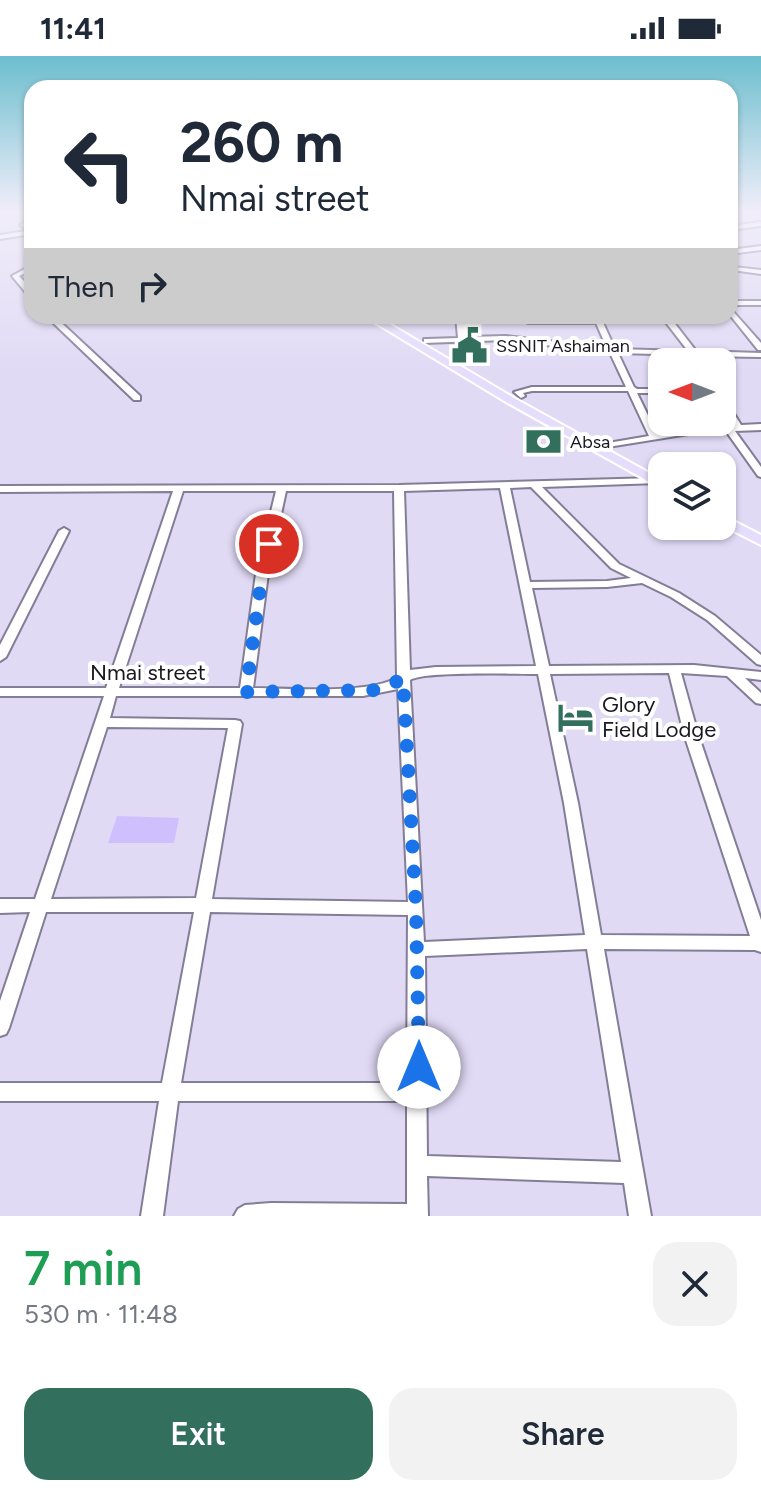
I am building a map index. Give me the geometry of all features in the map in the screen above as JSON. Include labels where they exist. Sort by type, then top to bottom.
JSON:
[{"type":"main road","points":[[384,324],[648,473]]},
{"type":"main road","points":[[397,324],[461,366],[611,445],[648,471]]},
{"type":"main road","points":[[736,516],[761,531]]},
{"type":"main road","points":[[736,527],[761,541]]},
{"type":"street","points":[[738,269],[761,272]]},
{"type":"street","points":[[24,271],[15,276],[24,285]]},
{"type":"street","points":[[738,303],[761,303]]},
{"type":"street","points":[[738,320],[761,348]]},
{"type":"street","points":[[58,324],[137,398]]},
{"type":"street","points":[[461,324],[462,338]]},
{"type":"street","points":[[529,324],[534,340]]},
{"type":"street","points":[[600,324],[654,437]]},
{"type":"street","points":[[671,324],[689,348]]},
{"type":"street","points":[[751,335],[761,335]]},
{"type":"street","points":[[427,341],[462,338],[534,340],[648,354]]},
{"type":"street","points":[[736,356],[761,355]]},
{"type":"street","points":[[521,396],[518,392],[532,389],[648,391]]},
{"type":"street","points":[[736,428],[761,427]]},
{"type":"street","points":[[736,433],[761,474]]},
{"type":"street","points":[[611,445],[663,436]]},
{"type":"street","points":[[0,489],[399,488],[648,480]]},
{"type":"street","points":[[504,484],[571,803],[640,1216]]},
{"type":"street","points":[[533,484],[615,566],[647,579],[711,618],[761,661]]},
{"type":"street","points":[[0,1028],[179,488]]},
{"type":"street","points":[[246,692],[262,574],[282,488]]},
{"type":"street","points":[[245,1216],[271,1213],[417,1215],[416,909],[398,683],[399,488]]},
{"type":"street","points":[[0,657],[64,531]]},
{"type":"street","points":[[524,585],[607,584],[647,579]]},
{"type":"street","points":[[416,949],[592,942],[761,944],[691,734],[674,669]]},
{"type":"street","name":"Nmai street","points":[[0,692],[363,692],[398,683],[421,671],[674,669],[761,676]]},
{"type":"street","points":[[729,672],[761,700]]},
{"type":"street","points":[[102,722],[235,724],[170,1093],[152,1216]]},
{"type":"street","points":[[0,906],[202,905],[416,909]]},
{"type":"street","points":[[0,1092],[418,1092]]},
{"type":"street","points":[[418,1166],[633,1173]]},
{"type":"shaded area","points":[[117,816],[179,818],[174,843],[108,843]]},
{"type":"place","name":"SSNIT Ashaiman","points":[[470,346]]},
{"type":"place","name":"Absa","points":[[544,442]]},
{"type":"place","name":"Glory Field Lodge","points":[[576,717]]},
{"type":"route","points":[[269,544],[246,692],[363,692],[392,687],[403,678],[416,909],[419,1067]]}]
